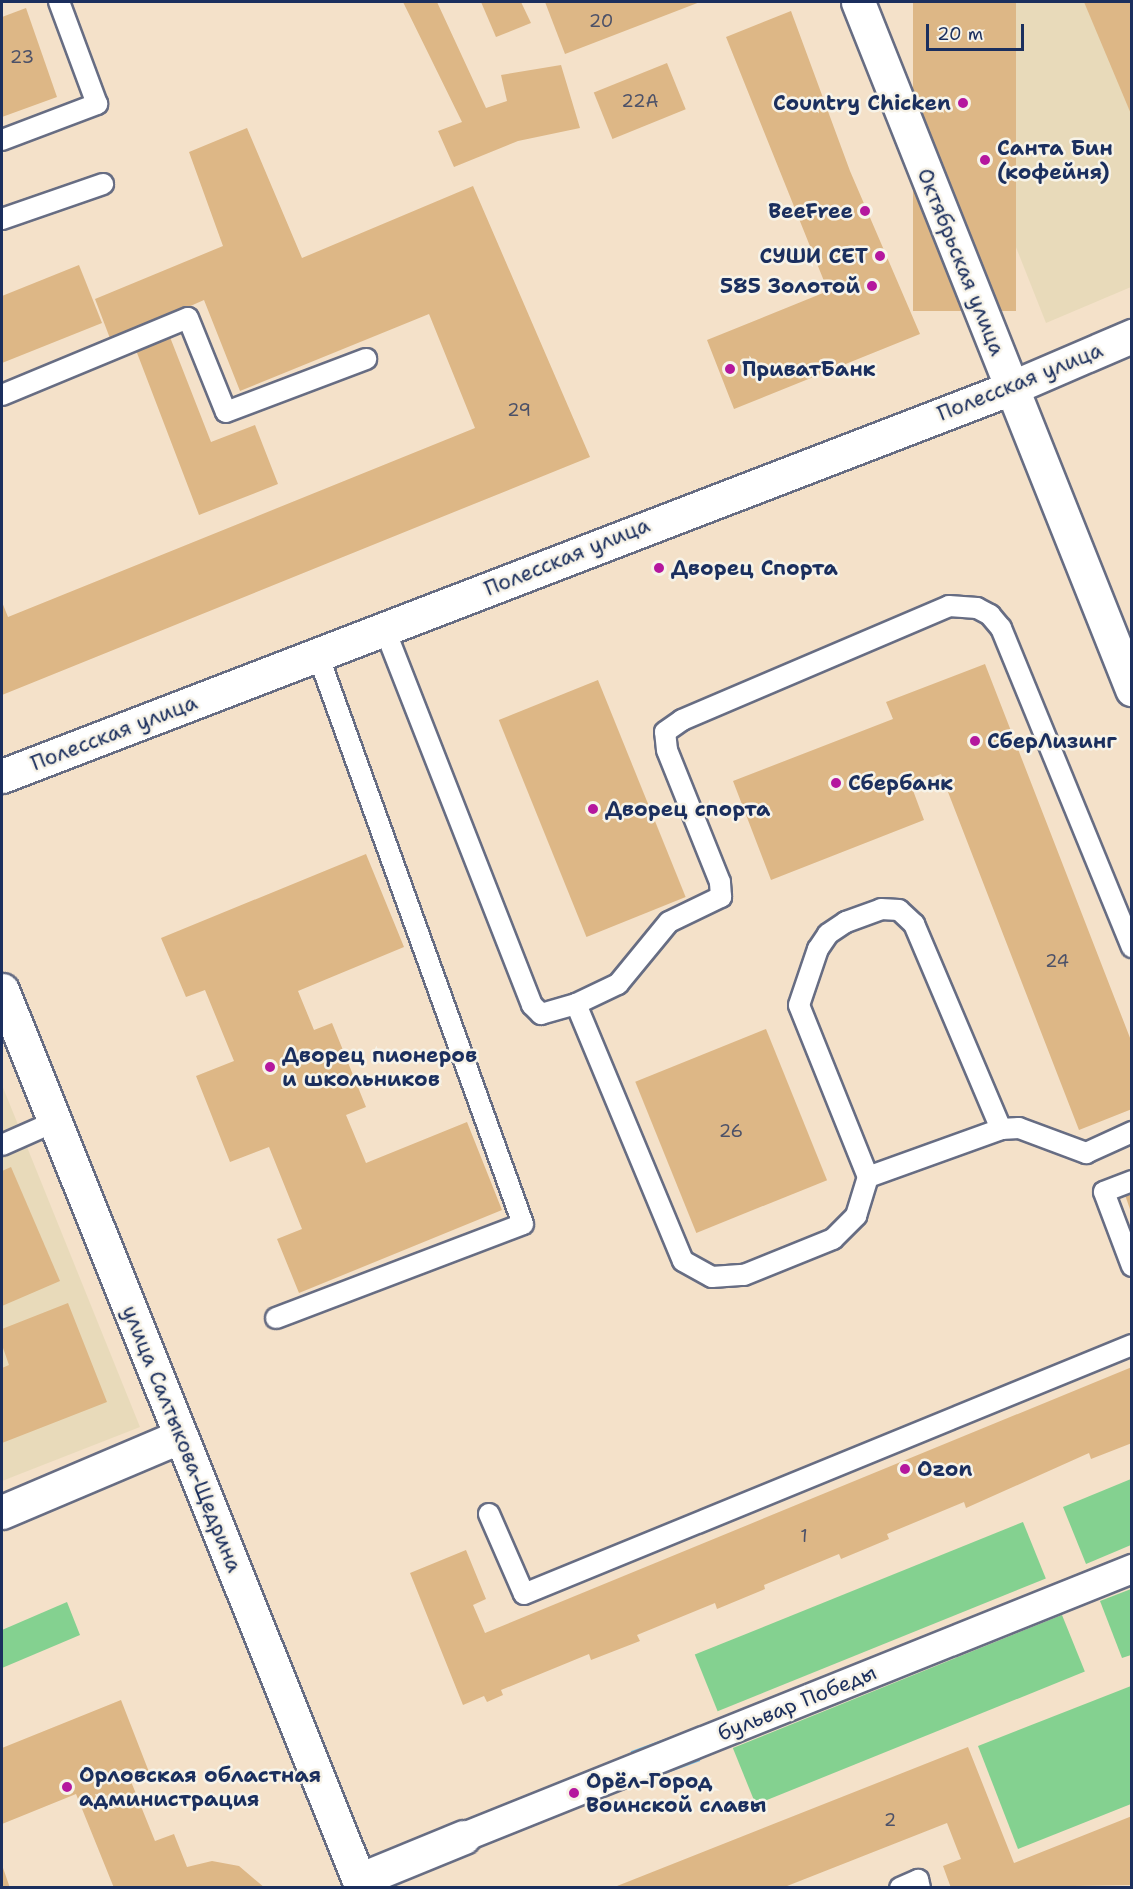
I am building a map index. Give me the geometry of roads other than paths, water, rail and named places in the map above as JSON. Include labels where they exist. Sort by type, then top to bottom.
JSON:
[{"type":"main road","name":"Октябрьская улица","points":[[858,2],[1131,689]]},
{"type":"main road","name":"Полесская улица","points":[[2,776],[1011,388],[1131,336]]},
{"type":"main road","name":"улица Салтыкова-Щедрина","points":[[2,990],[360,1884]]},
{"type":"main road","points":[[2,1512],[181,1436]]},
{"type":"main road","points":[[360,1884],[464,1838]]},
{"type":"street","name":"бульвар Победы","points":[[464,1838],[1131,1569]]},
{"type":"lane","points":[[2,140],[97,104],[59,2]]},
{"type":"lane","points":[[2,219],[104,184]]},
{"type":"lane","points":[[2,395],[188,318],[226,412],[366,359]]},
{"type":"lane","points":[[385,630],[532,1005],[541,1014],[576,1004],[618,984],[669,922],[721,897],[720,882],[667,750],[665,732],[682,720],[949,606],[977,609],[990,615],[1001,628],[1131,947]]},
{"type":"lane","points":[[276,1318],[524,1224],[318,656]]},
{"type":"lane","points":[[576,1004],[683,1261],[712,1277],[744,1275],[833,1239],[856,1216],[868,1178],[799,1005],[818,949],[828,934],[881,909],[899,910],[914,924],[1001,1129]]},
{"type":"lane","points":[[2,1145],[54,1122]]},
{"type":"lane","points":[[868,1178],[1001,1129],[1019,1128],[1086,1153],[1131,1132]]},
{"type":"lane","points":[[1131,1181],[1104,1192],[1131,1266]]},
{"type":"lane","points":[[489,1514],[524,1594],[1131,1345]]},
{"type":"lane","points":[[900,1887],[918,1880],[921,1887]]},
{"type":"water","points":[[689,1730],[700,1761],[642,1782],[631,1751]]},
{"type":"place","name":"Country Chicken","points":[[963,103]]},
{"type":"place","name":"Санта Бин (кофейня)","points":[[985,160]]},
{"type":"place","name":"BeeFree","points":[[865,211]]},
{"type":"place","name":"СУШИ СЕТ","points":[[880,256]]},
{"type":"place","name":"585 Золотой","points":[[872,286]]},
{"type":"place","name":"ПриватБанк","points":[[730,369]]},
{"type":"place","name":"Дворец Спорта","points":[[659,568]]},
{"type":"place","name":"СберЛизинг","points":[[975,741]]},
{"type":"place","name":"Сбербанк","points":[[836,783]]},
{"type":"place","name":"Дворец спорта","points":[[593,809]]},
{"type":"place","name":"Дворец пионеров и школьников","points":[[270,1067]]},
{"type":"place","name":"Ozon","points":[[905,1469]]},
{"type":"place","name":"Орловская областная администрация","points":[[67,1787]]},
{"type":"place","name":"Орёл-Город Воинской славы","points":[[574,1793]]}]
